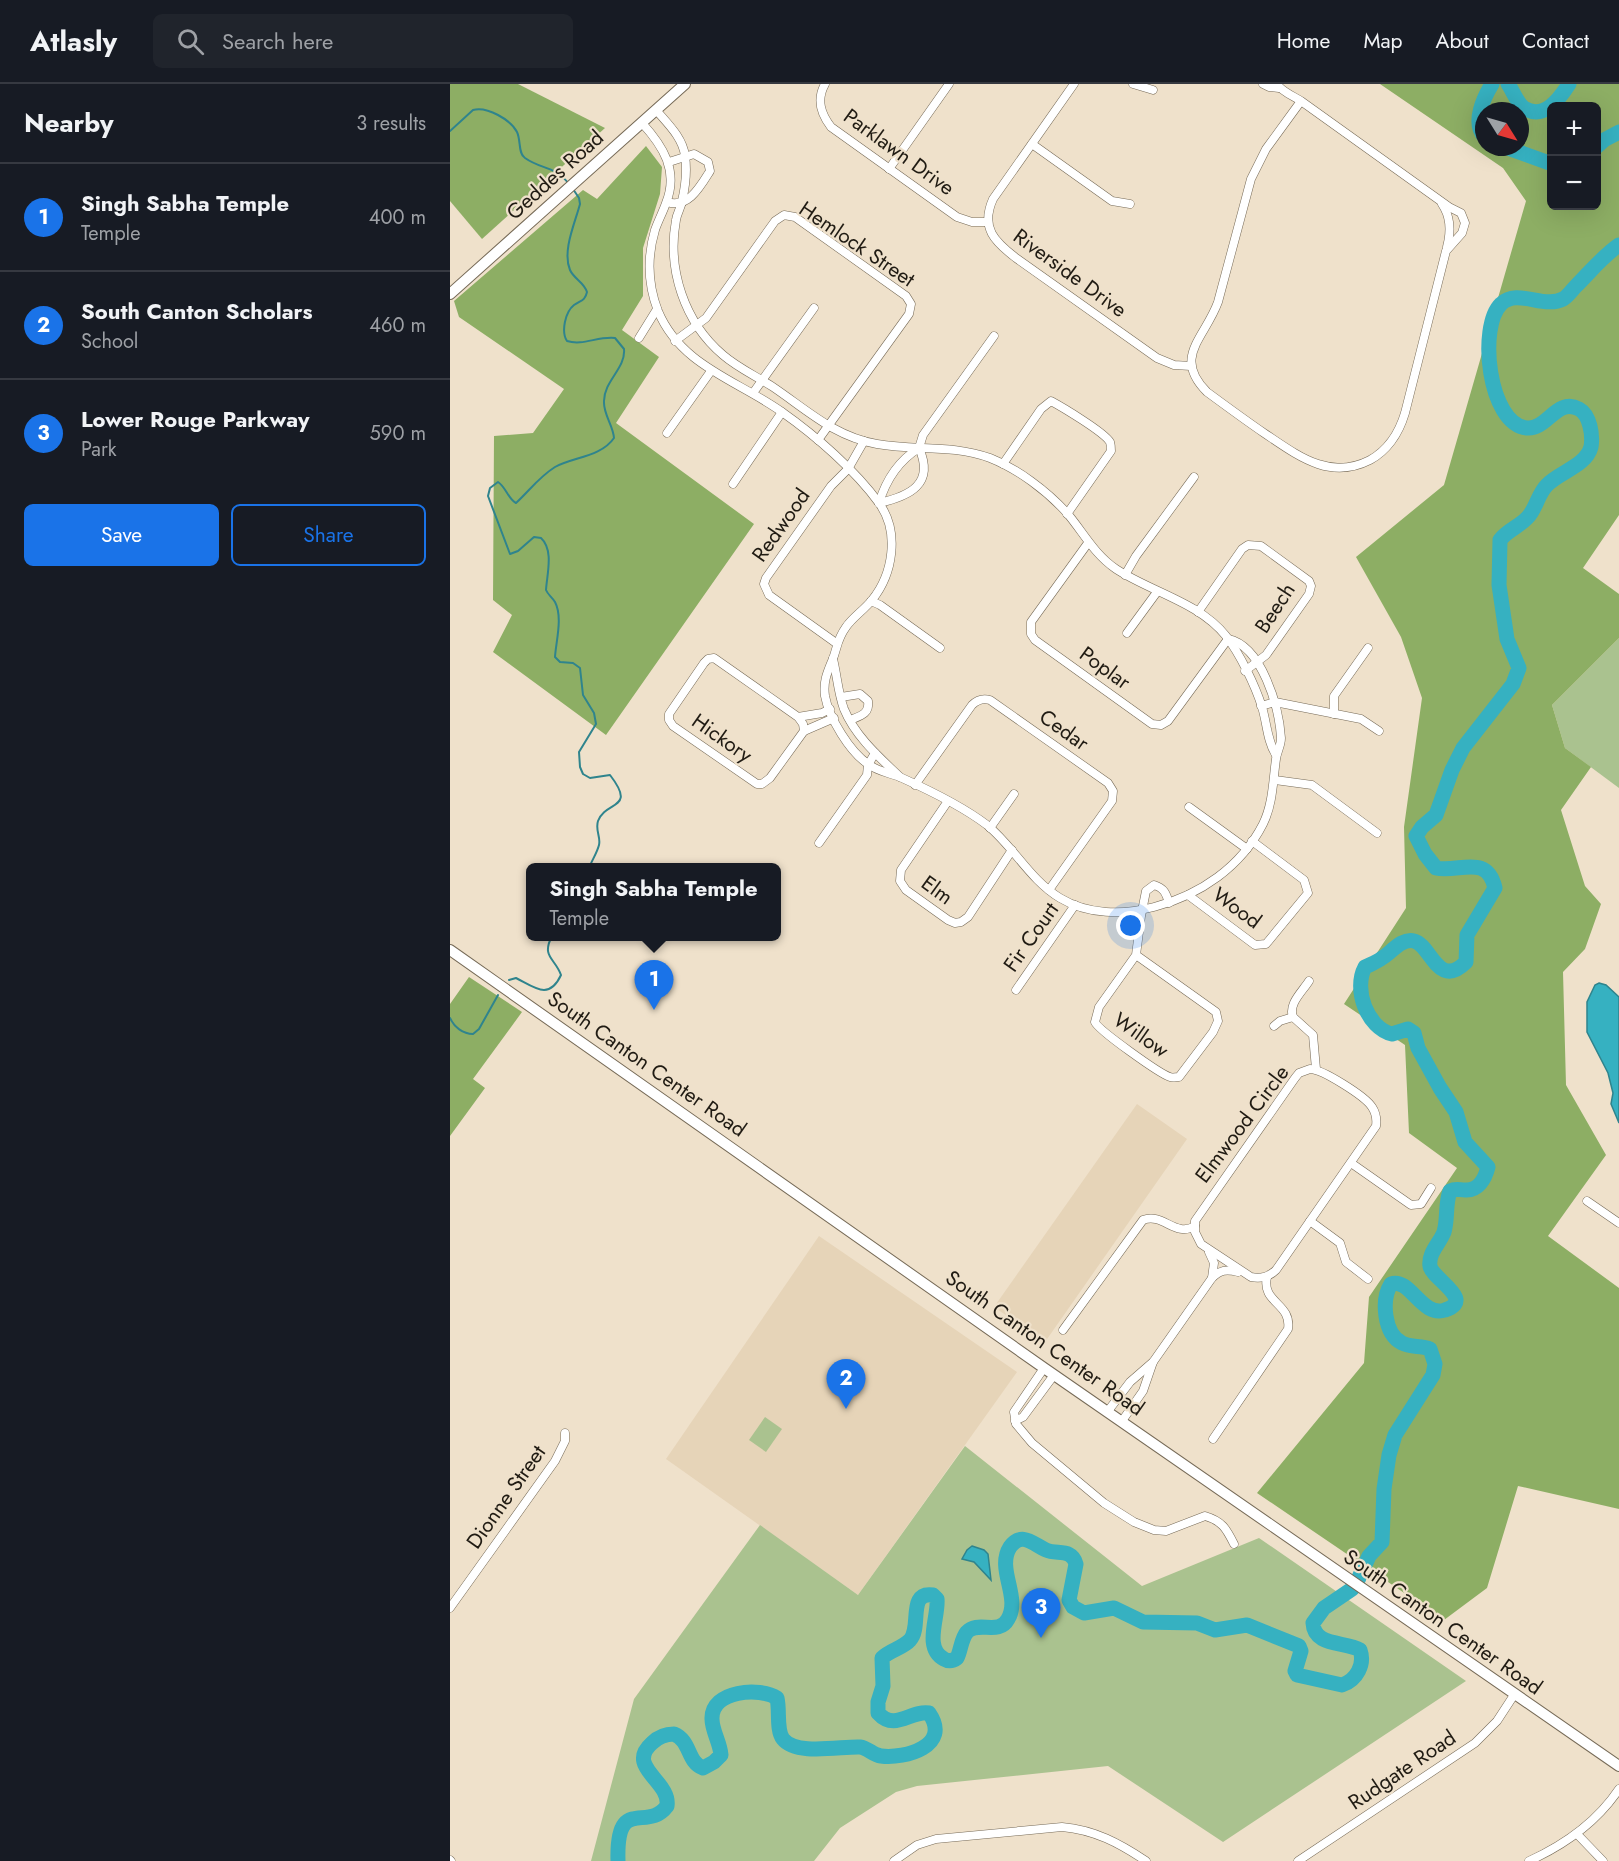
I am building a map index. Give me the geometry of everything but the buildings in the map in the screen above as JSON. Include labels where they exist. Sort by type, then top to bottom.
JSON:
[{"type":"main road","name":"Geddes Road","points":[[450,294],[685,84]]},
{"type":"main road","name":"South Canton Center Road","points":[[450,950],[1054,1375],[1619,1766]]},
{"type":"street","name":"Parklawn Drive","points":[[825,84],[819,102],[823,116],[841,135],[957,217],[972,222],[988,222]]},
{"type":"street","points":[[889,169],[949,84]]},
{"type":"street","name":"Riverside Drive","points":[[1074,84],[993,200],[988,222],[996,242],[1157,358],[1174,364],[1191,366]]},
{"type":"street","points":[[1133,84],[1153,90]]},
{"type":"street","points":[[1263,84],[1269,87],[1278,86],[1461,213],[1465,223],[1462,233],[1446,251]]},
{"type":"street","points":[[1300,101],[1266,149],[1251,179],[1218,302],[1211,320],[1194,346],[1191,366],[1195,378],[1208,393],[1301,458],[1316,465],[1333,468],[1351,467],[1366,462],[1389,445],[1402,422],[1450,237],[1448,215],[1440,200]]},
{"type":"street","points":[[656,111],[675,133],[686,157],[682,202],[676,215],[674,229],[674,262],[682,295],[697,325],[722,355],[828,427],[864,441],[919,448],[941,447],[961,450],[1003,464],[1047,493],[1104,560],[1125,575],[1198,612],[1213,623],[1228,639],[1261,706],[1270,746],[1276,755]]},
{"type":"street","points":[[642,123],[658,140],[669,162],[671,183],[667,202],[655,228],[650,258],[650,281],[657,309],[675,341],[692,358],[711,371],[753,393],[818,440],[848,469],[886,514],[890,528],[891,558],[883,583],[871,601],[847,625],[836,643],[833,659],[826,671],[825,682],[825,699],[849,746],[868,765],[948,801],[990,828],[1049,890],[1075,905],[1107,912],[1143,910],[1169,903],[1188,895],[1231,868],[1265,822],[1275,780],[1276,755],[1281,744],[1275,702],[1257,662],[1242,644],[1228,639]]},
{"type":"street","points":[[1032,144],[1112,201],[1130,204]]},
{"type":"street","points":[[667,202],[673,204],[682,202],[695,193],[710,171],[708,162],[694,154],[669,162]]},
{"type":"street","name":"Hemlock Street","points":[[675,341],[706,318],[774,222],[784,215],[795,217],[906,296],[911,304],[909,314],[818,440]]},
{"type":"street","points":[[753,393],[814,308]]},
{"type":"street","points":[[639,338],[657,309]]},
{"type":"street","points":[[879,503],[897,499],[918,485],[925,470],[919,448],[923,435],[994,336]]},
{"type":"street","points":[[667,434],[711,371]]},
{"type":"street","points":[[1003,464],[1041,409],[1051,401],[1101,434],[1110,442],[1111,451],[1067,514]]},
{"type":"street","points":[[733,484],[782,412]]},
{"type":"street","name":"Redwood","points":[[836,643],[769,595],[764,584],[831,486],[848,469],[864,441]]},
{"type":"street","points":[[879,503],[887,482],[898,465],[906,456],[919,448]]},
{"type":"street","points":[[1125,575],[1136,556],[1194,477]]},
{"type":"street","name":"Poplar","points":[[1088,543],[1031,622],[1031,634],[1035,640],[1152,724],[1161,725],[1168,721],[1228,639]]},
{"type":"street","name":"Beech","points":[[1198,612],[1242,549],[1248,545],[1262,546],[1306,577],[1311,586],[1309,594],[1266,655],[1257,662]]},
{"type":"street","points":[[1127,633],[1157,592]]},
{"type":"street","points":[[871,601],[940,648]]},
{"type":"street","points":[[1334,714],[1334,696],[1368,648]]},
{"type":"street","name":"Hickory","points":[[798,717],[714,658],[704,663],[669,714],[669,720],[673,726],[757,784],[762,784],[770,778],[804,731]]},
{"type":"street","points":[[833,659],[841,698],[849,720],[875,753],[901,778]]},
{"type":"street","points":[[1245,670],[1257,662]]},
{"type":"street","points":[[841,698],[860,694],[868,701],[869,707],[866,713],[849,720]]},
{"type":"street","name":"Cedar","points":[[915,785],[972,705],[978,700],[985,699],[990,700],[1108,783],[1113,790],[1112,801],[1049,890]]},
{"type":"street","points":[[1261,706],[1275,702],[1361,719],[1379,731]]},
{"type":"street","points":[[832,713],[798,717],[803,724],[804,731],[844,708]]},
{"type":"street","points":[[819,843],[867,775],[868,765],[875,753]]},
{"type":"street","points":[[1275,780],[1312,784],[1377,833]]},
{"type":"street","points":[[990,828],[1014,794]]},
{"type":"street","name":"Elm","points":[[948,801],[901,870],[900,881],[906,890],[950,921],[961,922],[968,917],[1012,850]]},
{"type":"street","points":[[1189,807],[1247,849]]},
{"type":"street","name":"Wood","points":[[1188,895],[1255,945],[1266,944],[1308,892],[1304,880],[1252,841]]},
{"type":"street","name":"Willow","points":[[1136,956],[1216,1012],[1218,1021],[1213,1032],[1179,1077],[1171,1078],[1159,1071],[1102,1031],[1095,1022],[1099,1007],[1136,956],[1146,891],[1154,885],[1161,887],[1169,903]]},
{"type":"street","name":"Fir Court","points":[[1016,990],[1075,905]]},
{"type":"street","points":[[1309,981],[1291,1011],[1293,1017],[1313,1035],[1316,1069]]},
{"type":"street","points":[[1274,1026],[1280,1021],[1293,1017]]},
{"type":"street","name":"Elmwood Circle","points":[[1195,1226],[1198,1216],[1294,1078],[1304,1071],[1316,1069],[1326,1073],[1369,1104],[1376,1114],[1374,1131],[1276,1270],[1267,1277]]},
{"type":"street","points":[[1351,1163],[1411,1205],[1421,1204],[1431,1188]]},
{"type":"street","points":[[1587,1201],[1619,1223]]},
{"type":"street","points":[[1063,1330],[1143,1220],[1158,1219],[1184,1230],[1195,1226],[1198,1239],[1207,1249],[1245,1275]]},
{"type":"street","points":[[1310,1221],[1340,1243],[1346,1262],[1368,1280]]},
{"type":"street","points":[[1207,1249],[1214,1263],[1212,1278]]},
{"type":"street","points":[[1108,1411],[1130,1382],[1153,1362],[1212,1278],[1226,1270],[1257,1279],[1267,1277],[1266,1289],[1285,1311],[1288,1317],[1288,1329],[1213,1440]]},
{"type":"street","points":[[1122,1421],[1143,1391],[1153,1362]]},
{"type":"street","points":[[1044,1368],[1014,1412],[1015,1421],[1032,1443],[1056,1465],[1134,1522],[1154,1530],[1166,1531],[1205,1516],[1220,1522],[1226,1528],[1234,1544]]},
{"type":"street","points":[[1015,1421],[1023,1417],[1054,1375]]},
{"type":"street","name":"Dionne Street","points":[[450,1608],[555,1461],[565,1441],[565,1433]]},
{"type":"street","name":"Rudgate Road","points":[[1298,1861],[1475,1743],[1497,1720],[1514,1695]]},
{"type":"street","points":[[1529,1861],[1577,1834],[1619,1789]]},
{"type":"street","points":[[894,1861],[917,1845],[936,1839],[1062,1827],[1082,1829],[1105,1837],[1146,1861]]},
{"type":"street","points":[[1577,1834],[1603,1861]]},
{"type":"shaded area","points":[[1137,1104],[1187,1139],[1045,1342],[994,1307]]},
{"type":"shaded area","points":[[819,1236],[1017,1372],[858,1595],[666,1459]]},
{"type":"green space","points":[[450,84],[518,84],[605,128],[482,239],[450,201]]},
{"type":"green space","points":[[1380,84],[1619,84],[1619,515],[1583,568],[1619,594],[1619,638],[1552,705],[1565,748],[1591,767],[1561,810],[1585,886],[1601,904],[1585,949],[1563,972],[1566,1085],[1606,1155],[1548,1236],[1619,1288],[1619,1509],[1518,1486],[1487,1588],[1444,1620],[1257,1493],[1364,1363],[1369,1297],[1457,1168],[1409,1133],[1405,1045],[1344,1004],[1406,908],[1404,827],[1422,698],[1401,637],[1356,557],[1444,485],[1526,201],[1503,168],[1485,156],[1529,156],[1529,102],[1475,102],[1475,149]]},
{"type":"green space","points":[[646,146],[662,167],[660,194],[643,248],[643,296],[622,330],[659,357],[616,423],[754,524],[606,735],[493,652],[512,615],[493,600],[494,436],[533,433],[564,389],[459,317],[454,301],[583,190],[597,199]]},
{"type":"green space","points":[[1619,638],[1619,788],[1565,748],[1552,705]]},
{"type":"green space","points":[[469,977],[522,1012],[473,1079],[485,1088],[450,1136],[450,1004]]},
{"type":"green space","points":[[765,1417],[782,1429],[766,1452],[749,1440]]},
{"type":"green space","points":[[965,1446],[1142,1586],[1259,1538],[1466,1681],[1223,1842],[1108,1766],[917,1786],[896,1792],[840,1828],[814,1861],[591,1861],[634,1699],[760,1525],[858,1595]]},
{"type":"water","points":[[1599,983],[1606,985],[1619,997],[1619,1123],[1611,1104],[1613,1093],[1608,1073],[1587,1032],[1587,1002],[1595,985]]},
{"type":"water","points":[[972,1546],[988,1554],[991,1580],[974,1562],[962,1559]]},
{"type":"waterway","points":[[1483,102],[1492,84]]},
{"type":"waterway","points":[[1508,84],[1524,108],[1538,112],[1551,106],[1569,84]]},
{"type":"waterway","points":[[450,131],[473,110],[491,112],[514,127],[523,156],[558,174],[569,184]]},
{"type":"waterway","points":[[1601,143],[1619,132]]},
{"type":"waterway","points":[[1529,156],[1547,162]]},
{"type":"waterway","points":[[573,189],[580,204],[568,246],[568,262],[570,270],[587,292],[584,299],[568,312],[564,333],[567,341],[573,342],[615,338],[624,349],[622,362],[607,387],[604,401],[614,438],[594,453],[555,467],[539,479],[516,503],[498,482],[490,488],[488,496],[510,554],[518,551],[534,537],[541,538],[545,543],[549,556],[546,590],[555,602],[559,615],[555,657],[560,662],[573,663],[580,668],[583,695],[594,713],[596,724],[579,752],[580,767],[583,774],[590,778],[610,775],[621,794],[617,803],[602,814],[598,821],[599,845],[591,863]]},
{"type":"waterway","points":[[618,1861],[619,1841],[622,1828],[627,1821],[651,1817],[667,1806],[663,1789],[646,1767],[645,1752],[659,1738],[674,1734],[683,1741],[698,1765],[703,1768],[714,1762],[721,1755],[712,1723],[714,1709],[719,1702],[728,1697],[749,1692],[777,1698],[781,1735],[789,1744],[798,1747],[808,1749],[860,1747],[878,1755],[891,1756],[923,1748],[935,1734],[935,1724],[929,1713],[897,1721],[891,1721],[878,1713],[878,1702],[883,1686],[882,1658],[910,1640],[915,1627],[917,1604],[925,1595],[933,1595],[937,1599],[933,1631],[934,1647],[938,1654],[946,1660],[951,1661],[957,1658],[967,1632],[977,1627],[999,1627],[1004,1624],[1008,1619],[1012,1602],[1006,1556],[1014,1542],[1019,1540],[1028,1540],[1046,1550],[1068,1554],[1074,1559],[1076,1564],[1069,1600],[1073,1607],[1084,1613],[1114,1608],[1143,1622],[1197,1623],[1215,1630],[1247,1625],[1299,1646],[1301,1651],[1295,1671],[1297,1675],[1342,1685],[1356,1675],[1361,1661],[1360,1650],[1324,1640],[1315,1631],[1313,1623],[1324,1608],[1352,1589],[1369,1556],[1382,1542],[1384,1489],[1389,1455],[1395,1435],[1433,1375],[1435,1364],[1430,1349],[1405,1345],[1391,1332],[1385,1307],[1388,1291],[1391,1284],[1398,1283],[1437,1311],[1453,1306],[1456,1301],[1454,1295],[1430,1266],[1432,1252],[1444,1232],[1450,1191],[1474,1189],[1483,1180],[1488,1167],[1465,1142],[1456,1112],[1418,1048],[1414,1033],[1408,1029],[1392,1034],[1383,1030],[1369,1016],[1362,996],[1362,976],[1365,967],[1409,941],[1420,944],[1442,969],[1448,971],[1456,969],[1466,962],[1467,935],[1495,888],[1491,877],[1479,868],[1436,868],[1425,854],[1416,836],[1422,827],[1436,815],[1452,770],[1463,748],[1513,684],[1519,668],[1507,639],[1499,585],[1500,540],[1528,517],[1542,491],[1552,480],[1584,459],[1591,447],[1592,437],[1586,416],[1579,409],[1571,406],[1558,410],[1534,427],[1527,428],[1514,422],[1503,410],[1496,393],[1491,373],[1490,332],[1494,315],[1501,304],[1515,298],[1548,302],[1563,299],[1619,245]]},
{"type":"waterway","points":[[509,980],[516,978],[541,990],[551,988],[561,975],[548,953],[550,941]]},
{"type":"waterway","points":[[450,1018],[459,1029],[473,1034],[479,1029],[498,995]]},
{"type":"place","name":"Singh Sabha Temple","points":[[654,1010]]},
{"type":"place","name":"South Canton Scholars","points":[[846,1409]]},
{"type":"place","name":"Lower Rouge Parkway","points":[[1041,1638]]}]
